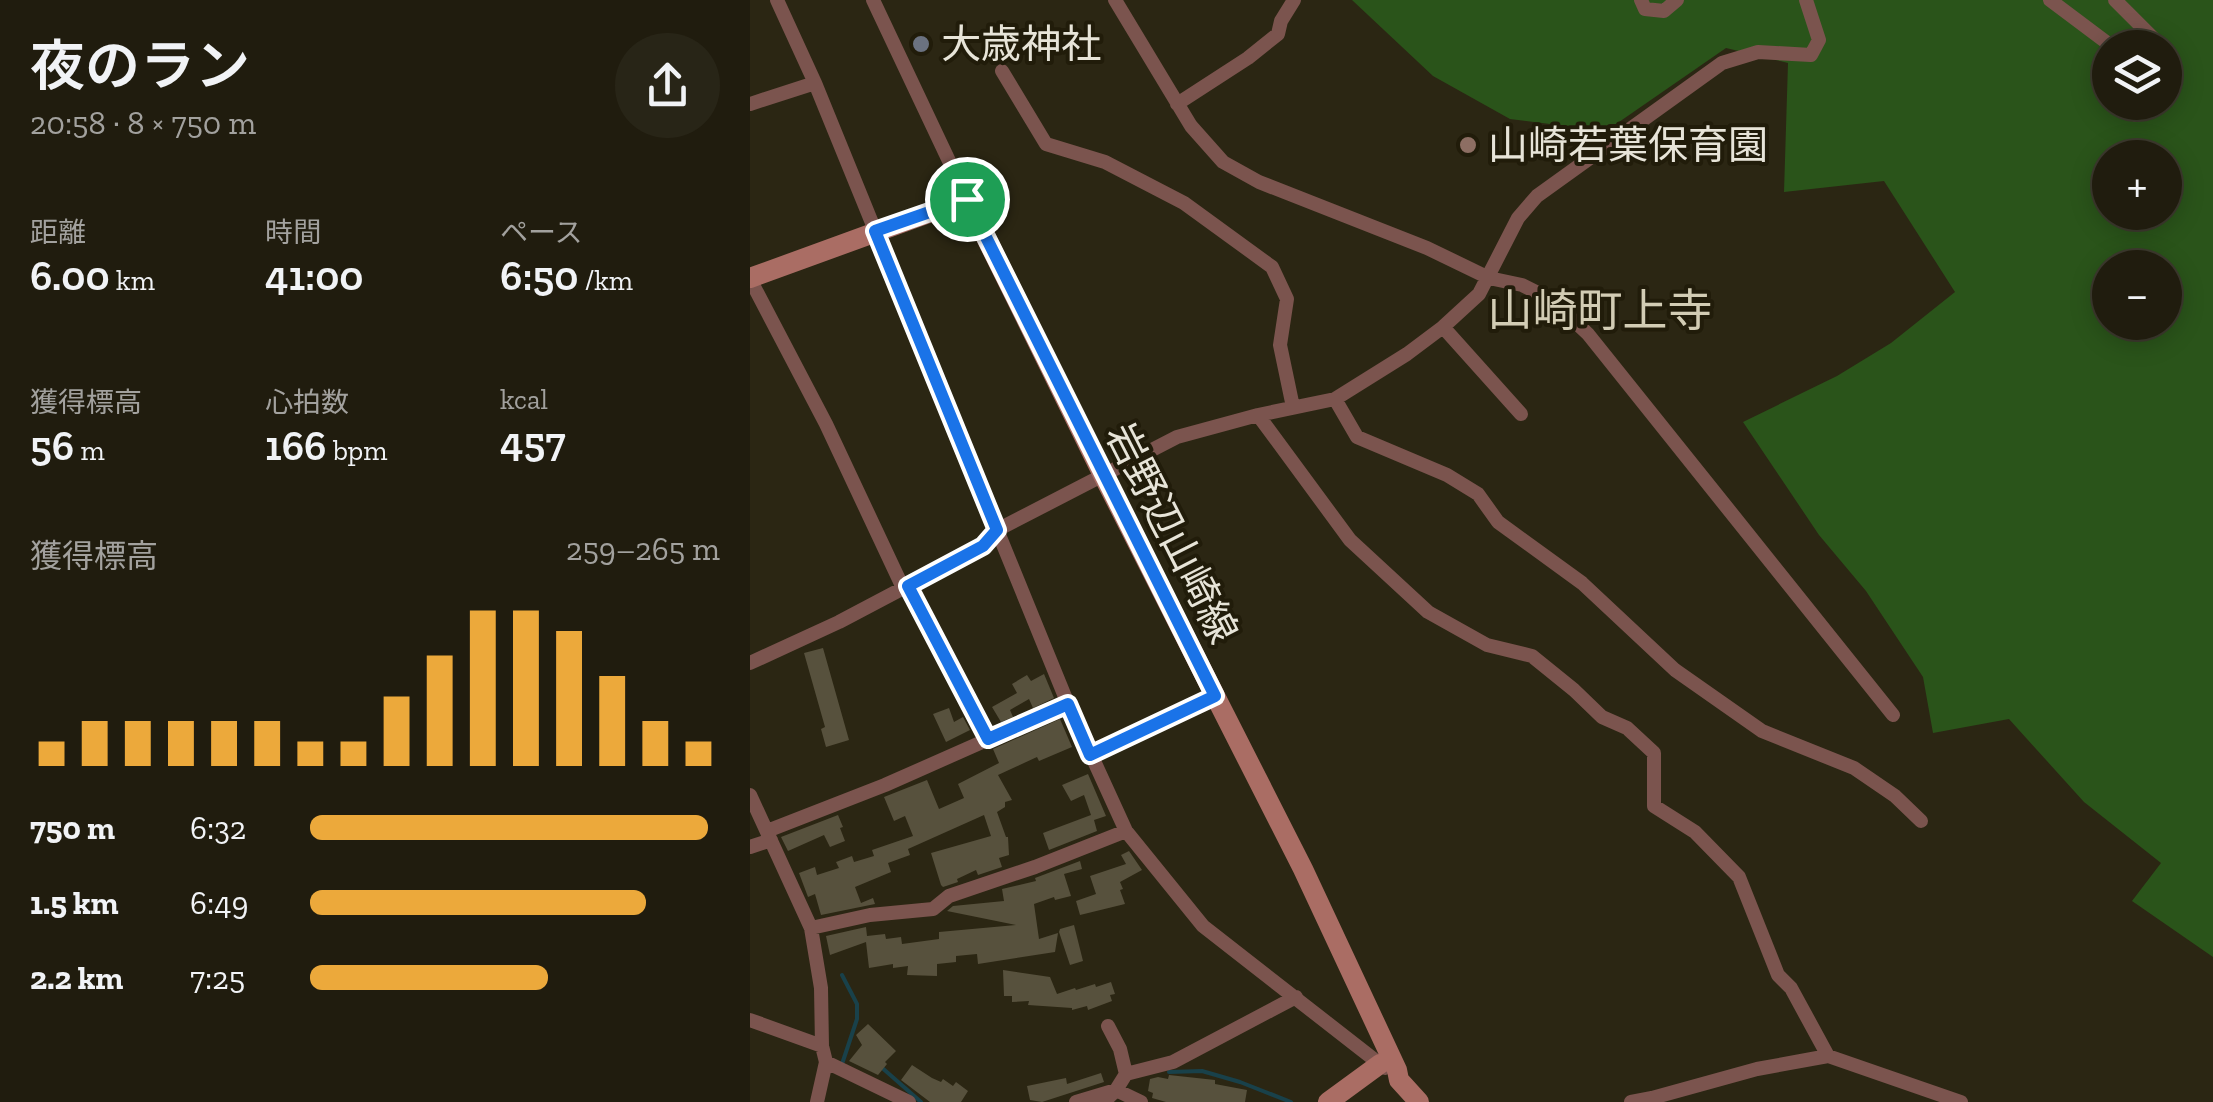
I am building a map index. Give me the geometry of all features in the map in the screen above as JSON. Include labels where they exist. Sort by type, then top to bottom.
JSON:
[{"type":"main road","points":[[752,273],[967,199]]},
{"type":"main road","name":"岩野辺山崎線","points":[[967,199],[1302,869],[1399,1080],[1419,1102]]},
{"type":"main road","points":[[1328,1102],[1380,1064]]},
{"type":"street","points":[[777,0],[1068,704],[1126,830],[1204,926],[1399,1080]]},
{"type":"street","points":[[873,0],[967,199]]},
{"type":"street","points":[[1115,0],[1191,126],[1223,162],[1258,182],[1427,248],[1489,278],[1522,286],[1552,300],[1588,334],[1893,715]]},
{"type":"street","points":[[1177,104],[1278,34],[1294,0]]},
{"type":"street","points":[[1642,0],[1646,9],[1664,11],[1677,0]]},
{"type":"street","points":[[750,663],[839,622],[983,546],[997,530],[1178,437],[1336,399],[1443,328],[1479,294],[1518,218],[1536,196],[1722,63],[1758,52],[1811,54],[1819,40],[1806,0]]},
{"type":"street","points":[[2050,0],[2092,32]]},
{"type":"street","points":[[2116,0],[2145,30]]},
{"type":"street","points":[[1002,72],[1046,144],[1105,162],[1184,203],[1272,266],[1287,300],[1280,345],[1293,407]]},
{"type":"street","points":[[750,104],[814,83]]},
{"type":"street","points":[[752,273],[905,587],[988,739]]},
{"type":"street","points":[[1443,328],[1521,414]]},
{"type":"street","points":[[1336,399],[1357,437],[1447,476],[1478,494],[1498,522],[1582,583],[1675,670],[1762,730],[1854,768],[1895,796],[1921,821]]},
{"type":"street","points":[[1258,415],[1350,540],[1428,612],[1487,645],[1532,656],[1602,717],[1627,728],[1654,753],[1654,806],[1695,832],[1739,877],[1778,975],[1791,988],[1828,1056]]},
{"type":"street","points":[[1090,755],[1215,696]]},
{"type":"street","points":[[750,847],[769,835],[1068,704]]},
{"type":"street","points":[[750,795],[811,928],[826,1062],[817,1102]]},
{"type":"street","points":[[811,928],[870,915],[933,909],[949,896],[1126,830]]},
{"type":"street","points":[[1104,1102],[1126,1074],[1173,1062],[1296,997]]},
{"type":"street","points":[[750,1020],[822,1046]]},
{"type":"street","points":[[1108,1026],[1120,1049],[1126,1074]]},
{"type":"street","points":[[1631,1102],[1757,1069],[1828,1056],[1961,1102]]},
{"type":"street","points":[[826,1062],[909,1102]]},
{"type":"street","points":[[1076,1102],[1116,1090],[1142,1102]]},
{"type":"green space","points":[[1352,0],[2213,0],[2213,957],[2132,901],[2161,863],[2084,802],[2009,719],[1933,733],[1923,677],[1866,591],[1819,535],[1743,422],[1837,376],[1891,343],[1955,292],[1884,181],[1784,192],[1788,63],[1726,48],[1606,131],[1510,119],[1433,76]]},
{"type":"building","points":[[823,648],[849,740],[826,747],[821,729],[825,727],[804,653]]},
{"type":"building","points":[[1044,674],[1054,698],[1033,708],[1029,699],[1010,710],[1013,717],[1001,722],[992,707],[1017,693],[1012,684],[1027,675],[1031,681]]},
{"type":"building","points":[[949,708],[954,722],[963,717],[970,730],[946,742],[933,714]]},
{"type":"building","points":[[1060,719],[1072,747],[1039,761],[1037,757],[998,775],[1012,800],[997,812],[1008,837],[1009,855],[999,858],[1002,867],[978,875],[976,870],[957,879],[958,882],[941,885],[931,853],[991,836],[984,815],[908,849],[910,855],[888,863],[891,872],[855,887],[861,903],[873,898],[875,904],[821,915],[815,894],[808,897],[799,873],[815,867],[817,875],[839,868],[836,862],[852,856],[854,862],[874,856],[872,850],[913,836],[905,816],[894,821],[884,797],[927,780],[939,809],[964,798],[958,784],[999,763],[993,749]]},
{"type":"building","points":[[1088,774],[1106,816],[1094,820],[1097,831],[1049,850],[1043,833],[1091,815],[1084,795],[1071,801],[1062,785]]},
{"type":"building","points":[[838,815],[845,841],[830,847],[824,835],[788,851],[781,837]]},
{"type":"building","points":[[1129,851],[1142,870],[1120,882],[1125,904],[1080,915],[1076,901],[1096,894],[1090,876],[1126,864],[1121,855]]},
{"type":"building","points":[[1080,861],[1082,869],[1064,874],[1071,896],[1034,904],[1039,939],[1058,933],[1055,952],[978,964],[977,954],[956,956],[956,962],[937,964],[937,976],[907,975],[908,966],[893,968],[893,964],[869,968],[866,942],[830,955],[826,936],[866,927],[867,936],[901,937],[902,944],[939,939],[939,932],[1016,925],[947,911],[953,906],[1004,901],[1002,889],[1036,881],[1035,878]]},
{"type":"building","points":[[1074,925],[1083,961],[1070,965],[1059,932]]},
{"type":"building","points":[[1003,970],[1050,977],[1057,994],[1111,982],[1115,994],[1110,995],[1112,1001],[1088,1010],[1087,1006],[1072,1010],[1028,1005],[1029,1001],[1012,1002],[1012,996],[1004,996]]},
{"type":"building","points":[[868,1024],[896,1051],[878,1075],[849,1061],[862,1045],[856,1035]]},
{"type":"building","points":[[912,1065],[932,1078],[953,1086],[956,1082],[968,1091],[961,1102],[930,1102],[901,1080]]},
{"type":"building","points":[[1101,1073],[1104,1082],[1042,1102],[1030,1100],[1027,1086],[1066,1078],[1067,1084]]},
{"type":"building","points":[[1169,1075],[1215,1080],[1215,1084],[1247,1090],[1245,1102],[1166,1102],[1152,1098],[1153,1093],[1148,1091],[1150,1079],[1168,1079]]},
{"type":"waterway","points":[[842,975],[857,1004],[857,1019],[842,1064]]},
{"type":"waterway","points":[[880,1066],[921,1102]]},
{"type":"waterway","points":[[1169,1072],[1202,1071],[1291,1102]]},
{"type":"place","name":"大歳神社","points":[[921,44]]},
{"type":"place","name":"山崎若葉保育園","points":[[1468,145]]},
{"type":"district","name":"山崎町上寺","points":[[1600,311]]},
{"type":"route","points":[[967,199],[1215,696],[1090,755],[1068,704],[988,739],[908,586],[983,546],[997,530],[875,231],[967,199]]}]
